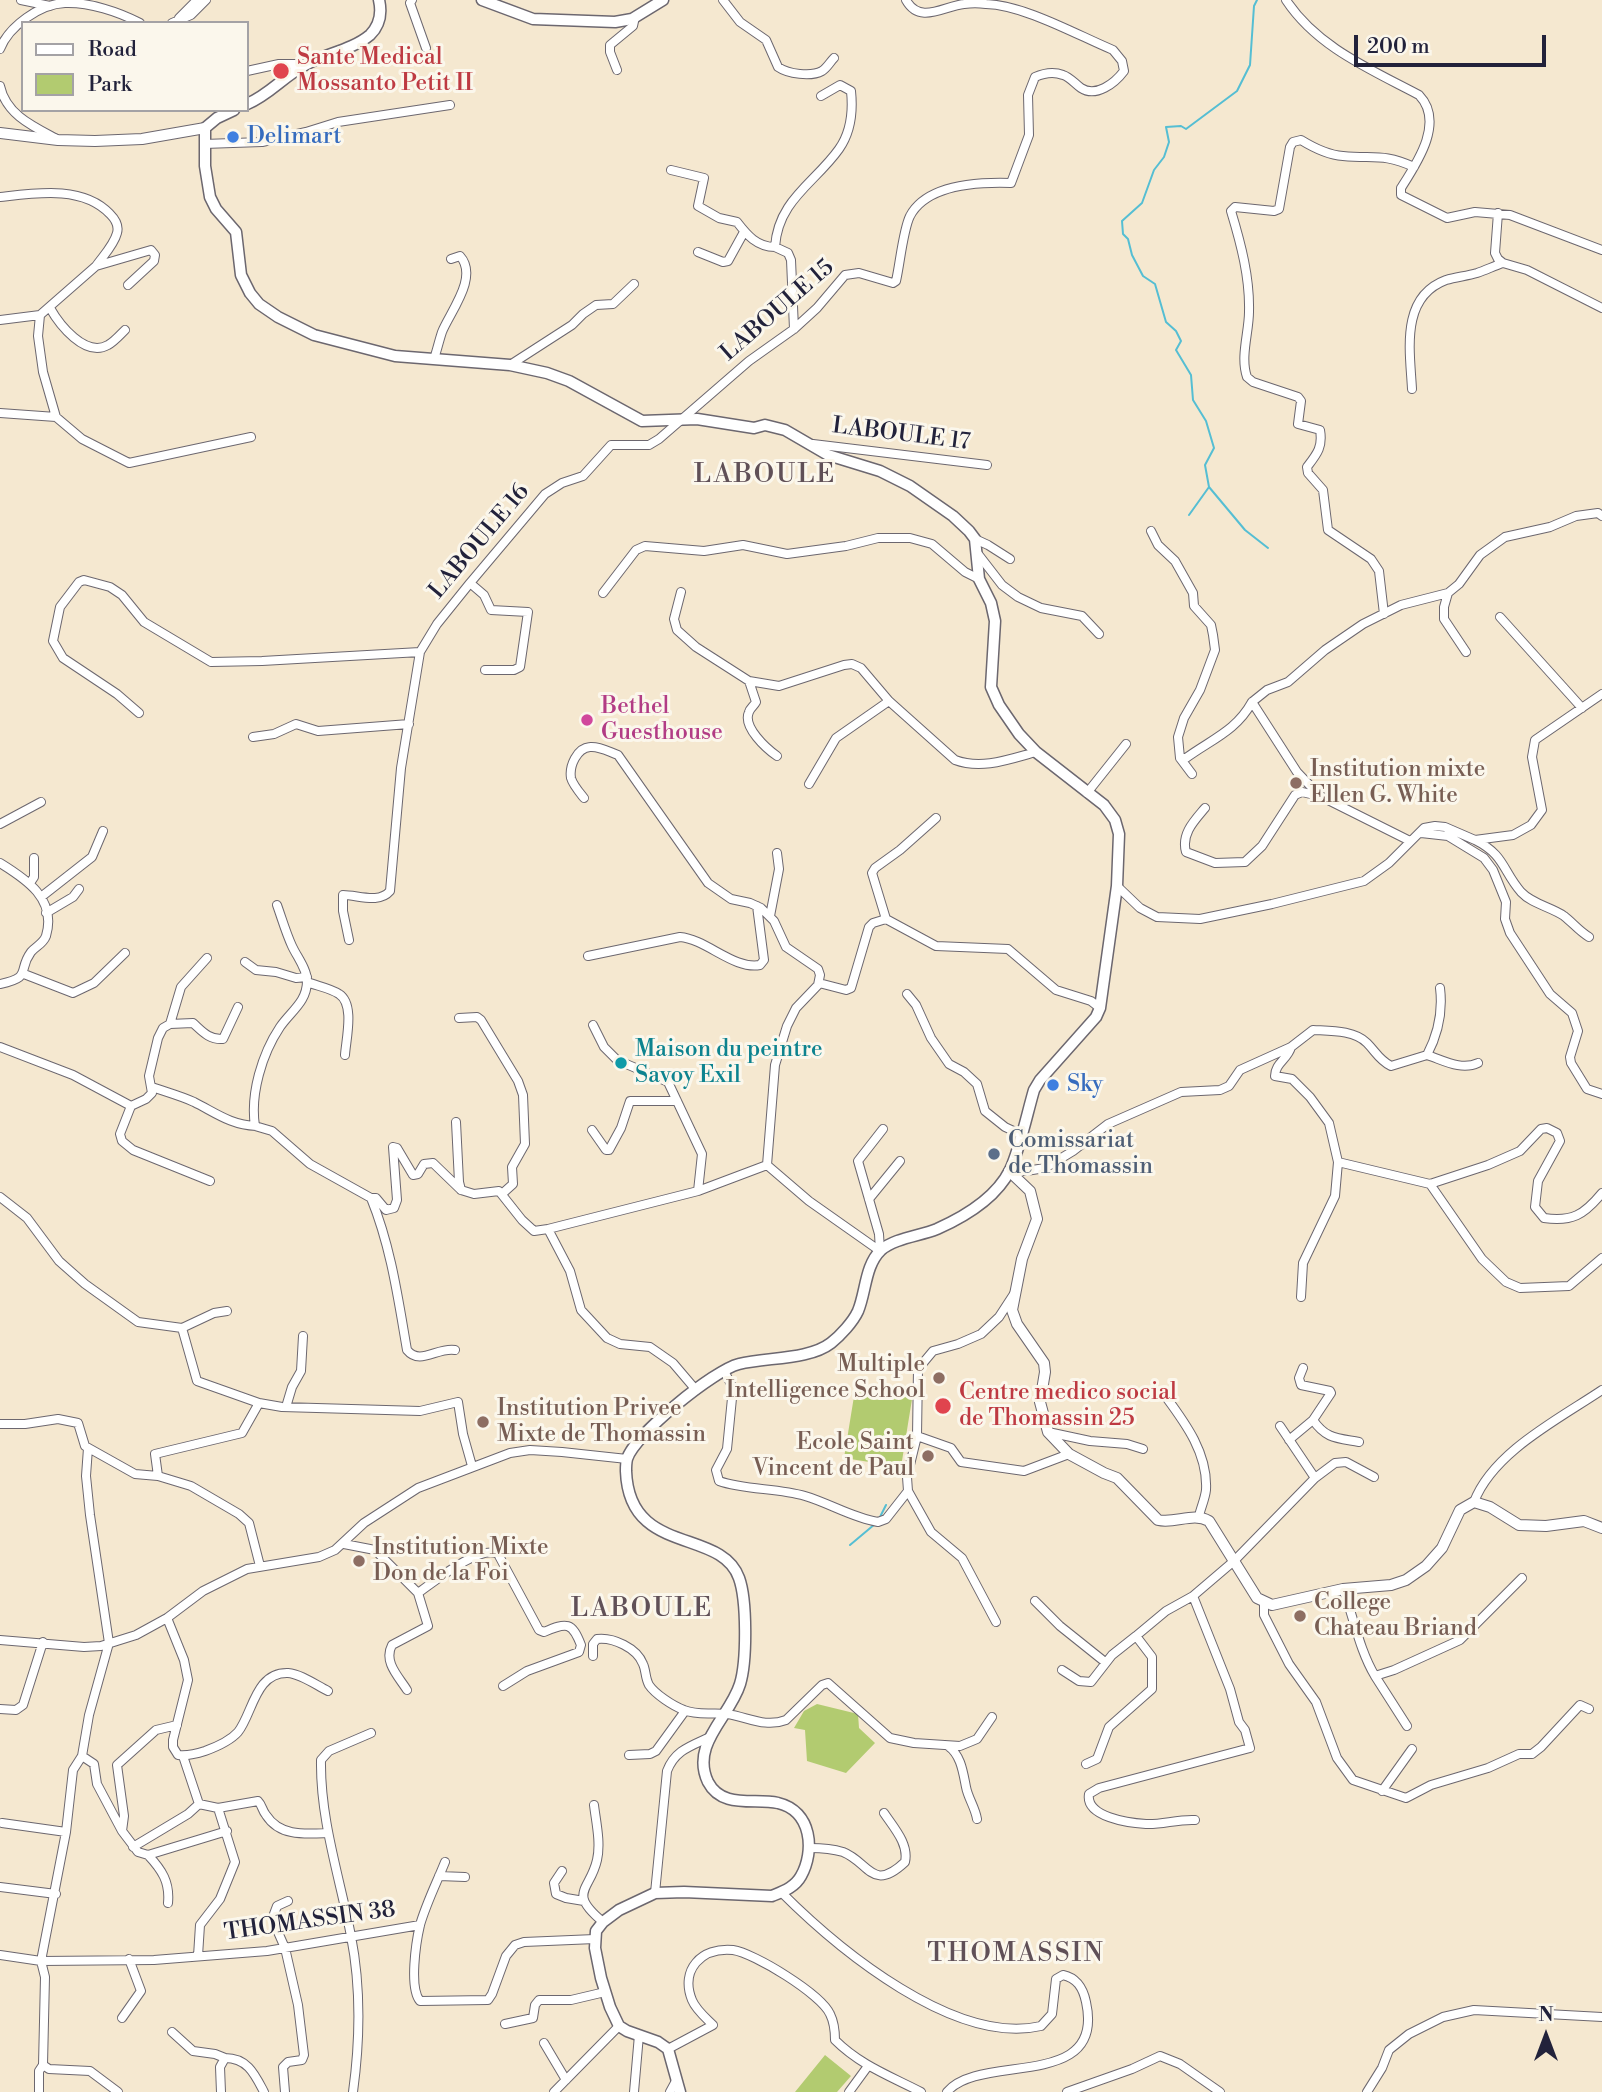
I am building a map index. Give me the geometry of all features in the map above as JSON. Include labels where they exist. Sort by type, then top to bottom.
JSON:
[{"type":"main road","points":[[248,104],[260,99],[306,64],[358,43],[370,34],[379,23],[379,0]]},
{"type":"main road","points":[[482,0],[517,14],[554,21],[615,22],[635,17],[663,0]]},
{"type":"main road","points":[[230,112],[205,128],[204,144],[210,197],[216,209],[236,232],[241,275],[250,293],[259,304],[278,317],[314,335],[395,356],[510,365],[569,382],[642,421],[710,420],[754,428],[765,425],[785,430],[828,455],[880,471],[910,486],[953,516],[975,539],[979,579],[991,603],[995,621],[991,687],[999,705],[1036,752],[1104,805],[1115,820],[1119,834],[1117,886],[1100,1008],[1096,1017],[1034,1090],[1009,1171],[989,1197],[962,1216],[936,1229],[889,1245],[880,1251],[872,1263],[857,1313],[833,1342],[816,1352],[737,1364],[724,1371],[696,1390],[637,1442],[627,1459],[626,1474],[634,1507],[647,1523],[720,1556],[738,1574],[743,1592],[743,1667],[739,1685],[726,1714],[716,1724],[705,1749],[704,1764],[708,1781],[716,1793],[731,1800],[780,1803],[800,1818],[810,1834],[808,1862],[796,1885],[781,1892],[772,1896],[655,1893],[619,1910],[603,1922],[597,1931],[601,1978],[619,2026],[659,2042],[668,2049],[678,2087]]},
{"type":"street","points":[[21,0],[50,6]]},
{"type":"street","points":[[175,21],[197,0]]},
{"type":"street","points":[[176,21],[191,15],[206,0]]},
{"type":"street","points":[[412,0],[410,3],[426,48]]},
{"type":"street","points":[[723,0],[733,15],[766,40],[778,67],[792,73],[817,73],[826,69],[834,58]]},
{"type":"street","name":"LABOULE 15","points":[[680,419],[715,393],[762,351],[793,329],[817,308],[845,275],[871,275],[889,284],[896,281],[911,215],[929,195],[986,182],[1011,183],[1029,135],[1028,95],[1035,77],[1048,72],[1062,74],[1084,90],[1096,92],[1116,81],[1124,71],[1122,61],[1113,50],[1023,11],[990,4],[962,4],[934,13],[925,13],[909,6],[906,0]]},
{"type":"street","points":[[1286,0],[1296,15],[1320,39],[1354,61],[1419,95],[1426,102],[1430,124],[1425,145],[1401,188],[1401,195],[1447,218],[1475,212],[1498,213],[1523,219],[1602,250]]},
{"type":"street","points":[[24,21],[50,6],[65,3],[125,15],[136,21]]},
{"type":"street","points":[[617,70],[610,45],[633,26],[635,17]]},
{"type":"street","points":[[0,49],[4,38],[21,23]]},
{"type":"street","points":[[248,71],[279,64],[306,64]]},
{"type":"street","points":[[775,247],[776,228],[797,194],[841,147],[853,113],[851,91],[840,85],[821,96]]},
{"type":"street","points":[[0,86],[11,110],[28,124],[58,140]]},
{"type":"street","points":[[204,144],[262,142],[338,122],[450,105]]},
{"type":"street","points":[[0,133],[58,140],[95,141],[142,139],[205,128]]},
{"type":"street","points":[[1384,614],[1377,566],[1328,530],[1323,490],[1307,473],[1307,467],[1322,443],[1320,430],[1298,424],[1301,401],[1298,397],[1253,382],[1247,377],[1245,358],[1250,311],[1247,276],[1231,211],[1234,207],[1274,211],[1279,209],[1288,157],[1293,142],[1301,140],[1316,149],[1343,156],[1395,159],[1414,167]]},
{"type":"street","points":[[671,170],[704,178],[698,206],[719,218],[737,222],[744,232],[760,245],[775,247],[788,253],[792,260],[793,329]]},
{"type":"street","points":[[0,197],[54,193],[88,200],[108,211],[114,218],[117,234],[96,266],[50,308],[40,315],[0,320]]},
{"type":"street","points":[[1498,213],[1494,253],[1503,263],[1527,270],[1602,308]]},
{"type":"street","points":[[698,252],[723,262],[728,261],[744,232]]},
{"type":"street","points":[[96,266],[151,250],[155,261],[128,285]]},
{"type":"street","points":[[435,359],[443,331],[466,275],[460,256],[451,258]]},
{"type":"street","points":[[1412,389],[1409,334],[1412,317],[1425,292],[1447,280],[1503,263]]},
{"type":"street","points":[[510,365],[572,326],[596,305],[614,304],[634,284]]},
{"type":"street","points":[[50,308],[57,321],[75,339],[86,345],[97,348],[106,346],[125,330]]},
{"type":"street","points":[[40,315],[38,336],[43,372],[56,416],[82,439],[129,463],[251,437]]},
{"type":"street","points":[[0,413],[56,416]]},
{"type":"street","name":"LABOULE 16","points":[[349,940],[343,911],[343,895],[383,897],[390,891],[401,768],[420,652],[437,624],[545,494],[562,483],[583,476],[611,445],[649,445],[680,419]]},
{"type":"street","name":"LABOULE 17","points":[[810,444],[863,448],[986,465]]},
{"type":"street","points":[[1180,758],[1186,758],[1223,735],[1242,720],[1252,702],[1267,690],[1288,682],[1325,650],[1363,624],[1401,605],[1448,593],[1480,555],[1497,542],[1562,521],[1595,513],[1602,516]]},
{"type":"street","points":[[1151,531],[1158,545],[1175,561],[1193,593],[1194,606],[1211,625],[1213,635],[1214,650],[1200,690],[1184,718],[1178,737],[1180,758],[1192,774]]},
{"type":"street","points":[[603,593],[636,550],[645,546],[704,551],[743,545],[787,554],[846,546],[878,538],[910,538],[932,544],[965,572],[979,579]]},
{"type":"street","points":[[975,539],[1010,559]]},
{"type":"street","points":[[978,554],[1002,585],[1018,597],[1041,608],[1082,616],[1099,634]]},
{"type":"street","points":[[139,713],[108,687],[64,658],[53,642],[60,607],[79,582],[84,580],[110,587],[122,594],[144,622],[211,662],[262,662],[420,652]]},
{"type":"street","points":[[470,583],[484,595],[491,610],[528,612],[520,667],[514,670],[485,670]]},
{"type":"street","points":[[681,592],[674,619],[677,630],[696,647],[748,681],[779,686],[852,664],[861,668],[889,701],[948,755],[964,763],[985,764],[1036,752]]},
{"type":"street","points":[[1448,593],[1444,619],[1466,652]]},
{"type":"street","points":[[1500,617],[1582,708]]},
{"type":"street","points":[[748,681],[756,702],[748,713],[748,720],[758,740],[777,756]]},
{"type":"street","points":[[1475,840],[1513,835],[1531,825],[1542,810],[1532,757],[1535,740],[1602,694]]},
{"type":"street","points":[[809,784],[836,738],[889,701]]},
{"type":"street","points":[[1252,702],[1297,772],[1320,796]]},
{"type":"street","points":[[253,737],[274,734],[296,724],[318,731],[409,724]]},
{"type":"street","points":[[1087,793],[1126,744]]},
{"type":"street","points":[[584,798],[571,778],[573,762],[579,752],[587,747],[601,748],[618,755],[708,883],[731,899],[757,906],[770,916],[786,947],[818,969],[819,983],[791,1017],[775,1065],[766,1165]]},
{"type":"street","points":[[1205,808],[1188,829],[1183,843],[1186,852],[1214,863],[1245,862],[1262,846],[1295,795],[1302,792],[1320,796],[1410,841]]},
{"type":"street","points":[[0,824],[41,802]]},
{"type":"street","points":[[936,818],[900,850],[875,867],[872,873],[886,919],[936,946],[1008,949],[1056,990],[1091,1001],[1100,1008]]},
{"type":"street","points":[[1117,886],[1140,908],[1157,918],[1199,919],[1364,881],[1390,863],[1418,832],[1435,826],[1445,827],[1492,849],[1525,895],[1564,916],[1589,937]]},
{"type":"street","points":[[41,897],[92,857],[103,831]]},
{"type":"street","points":[[1418,832],[1426,842]]},
{"type":"street","points":[[1418,832],[1448,835],[1484,858],[1493,870],[1506,902],[1506,924],[1520,950],[1550,994],[1572,1013],[1578,1031],[1570,1056],[1571,1063],[1587,1089],[1602,1094]]},
{"type":"street","points":[[770,916],[779,869],[777,853]]},
{"type":"street","points":[[30,883],[34,877],[34,858]]},
{"type":"street","points":[[0,863],[30,883],[41,897],[46,913],[46,937],[30,953],[24,974],[0,985]]},
{"type":"street","points":[[46,913],[73,897],[79,889]]},
{"type":"street","points":[[256,1126],[256,1082],[260,1069],[280,1027],[304,998],[307,979],[277,905]]},
{"type":"street","points":[[588,956],[680,937],[691,938],[722,954],[760,965],[764,960],[757,906]]},
{"type":"street","points":[[819,983],[846,990],[851,988],[869,928],[873,923],[886,919]]},
{"type":"street","points":[[24,974],[73,993],[94,983],[125,954]]},
{"type":"street","points":[[170,1024],[181,987],[207,958]]},
{"type":"street","points":[[244,962],[256,970],[307,979],[337,993],[345,1000],[348,1010],[345,1055]]},
{"type":"street","points":[[1427,1055],[1434,1040],[1442,1005],[1440,988]]},
{"type":"street","points":[[907,994],[949,1064],[964,1072],[977,1084],[985,1111],[1005,1127],[1020,1134]]},
{"type":"street","points":[[210,1181],[133,1150],[121,1141],[120,1134],[131,1106],[152,1093],[149,1076],[163,1028],[170,1024],[193,1023],[205,1035],[223,1039],[237,1007]]},
{"type":"street","points":[[459,1018],[477,1017],[481,1020],[522,1088],[525,1144],[512,1167],[513,1184],[503,1193]]},
{"type":"street","points":[[593,1025],[604,1047],[617,1060],[665,1079],[702,1154],[698,1191]]},
{"type":"street","points":[[1009,1171],[1045,1168],[1073,1152],[1108,1124],[1181,1092],[1220,1090],[1229,1086],[1240,1070],[1290,1048],[1313,1030],[1345,1032],[1365,1041],[1378,1060],[1391,1066],[1427,1055],[1457,1066],[1466,1067],[1478,1063]]},
{"type":"street","points":[[0,1047],[73,1075],[131,1106]]},
{"type":"street","points":[[1290,1048],[1288,1056],[1276,1069],[1275,1076],[1292,1079],[1310,1097],[1329,1123],[1338,1162],[1335,1196],[1303,1264],[1301,1297]]},
{"type":"street","points":[[152,1087],[193,1102],[226,1121],[272,1131],[310,1164],[371,1198],[376,1198],[386,1210],[394,1208],[398,1193],[392,1151],[395,1147],[413,1175],[418,1174],[424,1164],[433,1163],[461,1190],[474,1195],[493,1190],[503,1193],[528,1227],[534,1231],[698,1191],[766,1165]]},
{"type":"street","points":[[592,1130],[609,1150],[621,1128],[630,1101],[677,1101]]},
{"type":"street","points":[[456,1122],[461,1190]]},
{"type":"street","points":[[1338,1162],[1430,1184],[1488,1165],[1520,1151],[1541,1129],[1547,1128],[1557,1133],[1560,1141],[1538,1181],[1535,1207],[1544,1218],[1562,1221],[1576,1217],[1601,1195]]},
{"type":"street","points":[[880,1251],[858,1159],[883,1129]]},
{"type":"street","points":[[869,1199],[900,1161]]},
{"type":"street","points":[[766,1165],[809,1201],[880,1251]]},
{"type":"street","points":[[1009,1171],[1030,1191],[1037,1219],[1022,1259],[1014,1294],[1013,1317],[1044,1363],[1040,1402],[1048,1432],[1069,1454],[1118,1478],[1158,1520],[1166,1522],[1199,1517],[1209,1521],[1257,1598],[1264,1603],[1282,1604],[1343,1589],[1391,1585],[1406,1580],[1434,1557],[1460,1510],[1474,1502],[1481,1485],[1507,1455],[1602,1390]]},
{"type":"street","points":[[1430,1184],[1482,1259],[1506,1282],[1520,1288],[1569,1286],[1602,1258]]},
{"type":"street","points":[[0,1197],[27,1218],[59,1261],[138,1322],[182,1328],[214,1313],[228,1311]]},
{"type":"street","points":[[371,1198],[383,1228],[407,1350],[418,1357],[442,1350],[455,1350]]},
{"type":"street","points":[[548,1229],[570,1270],[581,1310],[607,1338],[620,1344],[650,1347],[673,1363],[696,1390]]},
{"type":"street","points":[[996,1622],[962,1558],[930,1532],[908,1491],[907,1477],[918,1436],[918,1369],[933,1351],[981,1334],[999,1317],[1014,1294]]},
{"type":"street","points":[[182,1328],[197,1381],[259,1403],[360,1411],[420,1411],[458,1402],[472,1466]]},
{"type":"street","points":[[286,1407],[292,1387],[301,1371],[303,1336]]},
{"type":"street","points":[[1289,1440],[1313,1420],[1331,1393],[1301,1385],[1299,1378],[1303,1368]]},
{"type":"street","points":[[724,1371],[733,1388],[727,1449],[716,1469],[719,1481],[728,1485],[753,1486],[805,1496],[878,1522],[886,1519],[908,1491]]},
{"type":"street","points":[[1166,1397],[1184,1421],[1198,1449],[1206,1491],[1199,1517]]},
{"type":"street","points":[[158,1476],[155,1454],[242,1433],[259,1403]]},
{"type":"street","points":[[0,1424],[25,1424],[58,1419],[78,1423],[88,1448],[135,1474],[158,1476],[191,1486],[239,1514],[249,1523],[260,1566]]},
{"type":"street","points":[[1313,1420],[1324,1433],[1359,1442]]},
{"type":"street","points":[[1280,1426],[1315,1478]]},
{"type":"street","points":[[1048,1432],[1090,1441],[1127,1444],[1143,1449]]},
{"type":"street","points":[[918,1436],[951,1448],[961,1462],[1024,1471],[1069,1454]]},
{"type":"street","points":[[39,2092],[39,2071],[43,2065],[45,1977],[41,1961],[66,1832],[73,1770],[82,1756],[89,1715],[109,1643],[90,1515],[86,1476],[88,1448]]},
{"type":"street","points":[[0,1640],[83,1647],[101,1646],[136,1635],[167,1618],[203,1591],[247,1569],[319,1557],[344,1544],[364,1523],[418,1488],[510,1453],[530,1450],[627,1459]]},
{"type":"street","points":[[1062,1670],[1079,1681],[1091,1682],[1105,1662],[1166,1611],[1193,1596],[1234,1561],[1315,1478],[1335,1463],[1346,1462],[1374,1477]]},
{"type":"street","points":[[1474,1502],[1490,1507],[1519,1525],[1546,1526],[1584,1521],[1602,1528]]},
{"type":"street","points":[[344,1544],[375,1550],[418,1593],[428,1626],[391,1645],[388,1651],[390,1664],[408,1690]]},
{"type":"street","points":[[418,1593],[479,1553],[493,1551],[498,1554],[539,1630],[544,1632],[569,1625],[575,1630],[581,1645],[579,1652],[527,1671],[503,1686]]},
{"type":"street","points":[[1375,1676],[1460,1640],[1522,1578]]},
{"type":"street","points":[[1343,1589],[1364,1658],[1407,1726]]},
{"type":"street","points":[[1193,1596],[1250,1748],[1099,1788],[1089,1794],[1088,1800],[1091,1808],[1108,1817],[1128,1822],[1153,1824],[1195,1819]]},
{"type":"street","points":[[1035,1601],[1068,1633],[1105,1662]]},
{"type":"street","points":[[1264,1603],[1264,1615],[1289,1664],[1316,1702],[1337,1758],[1353,1780],[1382,1791],[1405,1798],[1431,1785],[1488,1768],[1519,1754],[1532,1754],[1580,1704],[1589,1709]]},
{"type":"street","points":[[167,1618],[184,1660],[188,1680],[173,1747],[178,1755],[183,1756],[220,1745],[236,1734],[256,1694],[278,1674],[292,1674],[328,1691]]},
{"type":"street","points":[[1086,1764],[1097,1759],[1104,1737],[1117,1718],[1152,1689],[1153,1657],[1136,1636]]},
{"type":"street","points":[[593,1656],[593,1644],[597,1639],[612,1640],[624,1646],[638,1655],[644,1664],[646,1679],[653,1690],[685,1711],[726,1714],[764,1723],[779,1723],[786,1720],[822,1685],[828,1683],[890,1738],[914,1743],[960,1746],[976,1740],[992,1717]]},
{"type":"street","points":[[0,1709],[16,1710],[23,1705],[43,1643]]},
{"type":"street","points":[[629,1755],[650,1755],[656,1751],[685,1711]]},
{"type":"street","points":[[122,1830],[124,1816],[117,1765],[156,1730],[177,1725]]},
{"type":"street","points":[[353,2092],[358,1989],[351,1936],[328,1833],[321,1765],[323,1757],[329,1751],[371,1733]]},
{"type":"street","points":[[655,1893],[667,1771],[671,1760],[681,1751],[710,1737]]},
{"type":"street","points":[[946,1744],[955,1751],[960,1761],[977,1819]]},
{"type":"street","points":[[1382,1791],[1412,1749]]},
{"type":"street","points":[[82,1756],[94,1764],[97,1784],[133,1847],[148,1855],[159,1867],[168,1883],[168,1903]]},
{"type":"street","points":[[183,1756],[199,1804]]},
{"type":"street","points":[[199,1804],[218,1808],[258,1801],[266,1816],[282,1830],[294,1833],[328,1833]]},
{"type":"street","points":[[133,1847],[179,1820],[199,1804]]},
{"type":"street","points":[[594,1805],[597,1861],[584,1885],[584,1901],[591,1912],[603,1922]]},
{"type":"street","points":[[198,1956],[199,1929],[220,1899],[235,1862],[218,1808]]},
{"type":"street","points":[[810,1848],[846,1853],[867,1871],[878,1875],[890,1874],[905,1862],[906,1851],[884,1813]]},
{"type":"street","points":[[2,1823],[66,1832]]},
{"type":"street","points":[[148,1855],[227,1831]]},
{"type":"street","points":[[420,1926],[445,1862]]},
{"type":"street","points":[[562,1871],[554,1883],[556,1894],[584,1901]]},
{"type":"street","points":[[439,1876],[465,1877]]},
{"type":"street","points":[[0,1888],[55,1894]]},
{"type":"street","points":[[781,1892],[810,1921],[888,1982],[972,2023],[1006,2030],[1041,2026],[1052,2014],[1056,1979],[1063,1975],[1070,1976],[1079,1984],[1084,1992],[1089,2015],[1087,2036],[1070,2055],[1031,2068],[986,2075],[954,2084],[947,2092]]},
{"type":"street","points":[[285,2092],[283,2067],[288,2062],[302,2060],[304,2055],[298,2005],[285,1948],[274,1923],[277,1906],[288,1901]]},
{"type":"street","name":"THOMASSIN 38","points":[[0,1955],[41,1961],[154,1960],[267,1951],[420,1926],[413,1984],[417,1998],[425,2002],[488,2000],[506,1956],[515,1945],[524,1942],[596,1939]]},
{"type":"street","points":[[668,2049],[713,2025],[693,2001],[689,1987],[690,1972],[693,1964],[701,1958],[713,1952],[731,1950],[753,1955],[812,1993],[829,2012],[835,2029],[835,2040],[846,2052],[921,2092]]},
{"type":"street","points":[[122,2018],[141,1990],[130,1959]]},
{"type":"street","points":[[505,2024],[533,2018],[535,2005],[539,2000],[571,2000],[605,1992]]},
{"type":"street","points":[[1367,2092],[1382,2068],[1389,2050],[1409,2034],[1443,2017],[1474,2010],[1602,2017]]},
{"type":"street","points":[[554,2092],[619,2026]]},
{"type":"street","points":[[172,2032],[193,2051],[232,2058],[250,2067],[264,2092]]},
{"type":"street","points":[[634,2092],[639,2035]]},
{"type":"street","points":[[544,2043],[566,2080]]},
{"type":"street","points":[[1067,2092],[1160,2056],[1180,2064],[1220,2092]]},
{"type":"street","points":[[221,2092],[220,2067],[225,2058]]},
{"type":"street","points":[[43,2065],[49,2068],[90,2071],[118,2092]]},
{"type":"street","points":[[850,2092],[868,2066]]},
{"type":"street","points":[[670,2092],[678,2087]]},
{"type":"green space","points":[[856,1384],[913,1393],[901,1467],[844,1458]]},
{"type":"green space","points":[[817,1704],[858,1714],[859,1728],[875,1743],[846,1773],[807,1761],[805,1730],[794,1728],[804,1711]]},
{"type":"green space","points":[[825,2055],[851,2076],[837,2092],[795,2092]]},
{"type":"waterway","points":[[1189,515],[1209,487],[1205,465],[1214,448],[1206,421],[1193,400],[1191,375],[1176,350],[1181,341],[1176,331],[1166,322],[1155,284],[1143,276],[1132,255],[1128,239],[1123,234],[1122,221],[1142,203],[1154,170],[1164,157],[1169,142],[1166,127],[1181,126],[1186,129],[1237,91],[1250,65],[1254,6],[1257,0]]},
{"type":"waterway","points":[[1209,487],[1245,530],[1268,548]]},
{"type":"waterway","points":[[880,1517],[886,1505]]},
{"type":"waterway","points":[[850,1545],[875,1524]]},
{"type":"place","name":"Sante Medical Mossanto Petit II","points":[[281,71]]},
{"type":"place","name":"Delimart","points":[[233,137]]},
{"type":"place","name":"Bethel Guesthouse","points":[[587,720]]},
{"type":"place","name":"Institution mixte Ellen G. White","points":[[1296,783]]},
{"type":"place","name":"Maison du peintre Savoy Exil","points":[[621,1063]]},
{"type":"place","name":"Sky","points":[[1053,1085]]},
{"type":"place","name":"Comissariat de Thomassin","points":[[994,1154]]},
{"type":"place","name":"Multiple Intelligence School","points":[[939,1378]]},
{"type":"place","name":"Centre medico social de Thomassin 25","points":[[943,1406]]},
{"type":"place","name":"Institution Privee Mixte de Thomassin","points":[[483,1422]]},
{"type":"place","name":"Ecole Saint Vincent de Paul","points":[[928,1456]]},
{"type":"place","name":"Institution Mixte Don de la Foi","points":[[359,1561]]},
{"type":"place","name":"College Chateau Briand","points":[[1300,1616]]},
{"type":"district","name":"LABOULE","points":[[765,476]]},
{"type":"district","name":"LABOULE","points":[[642,1610]]},
{"type":"district","name":"THOMASSIN","points":[[1016,1955]]}]
